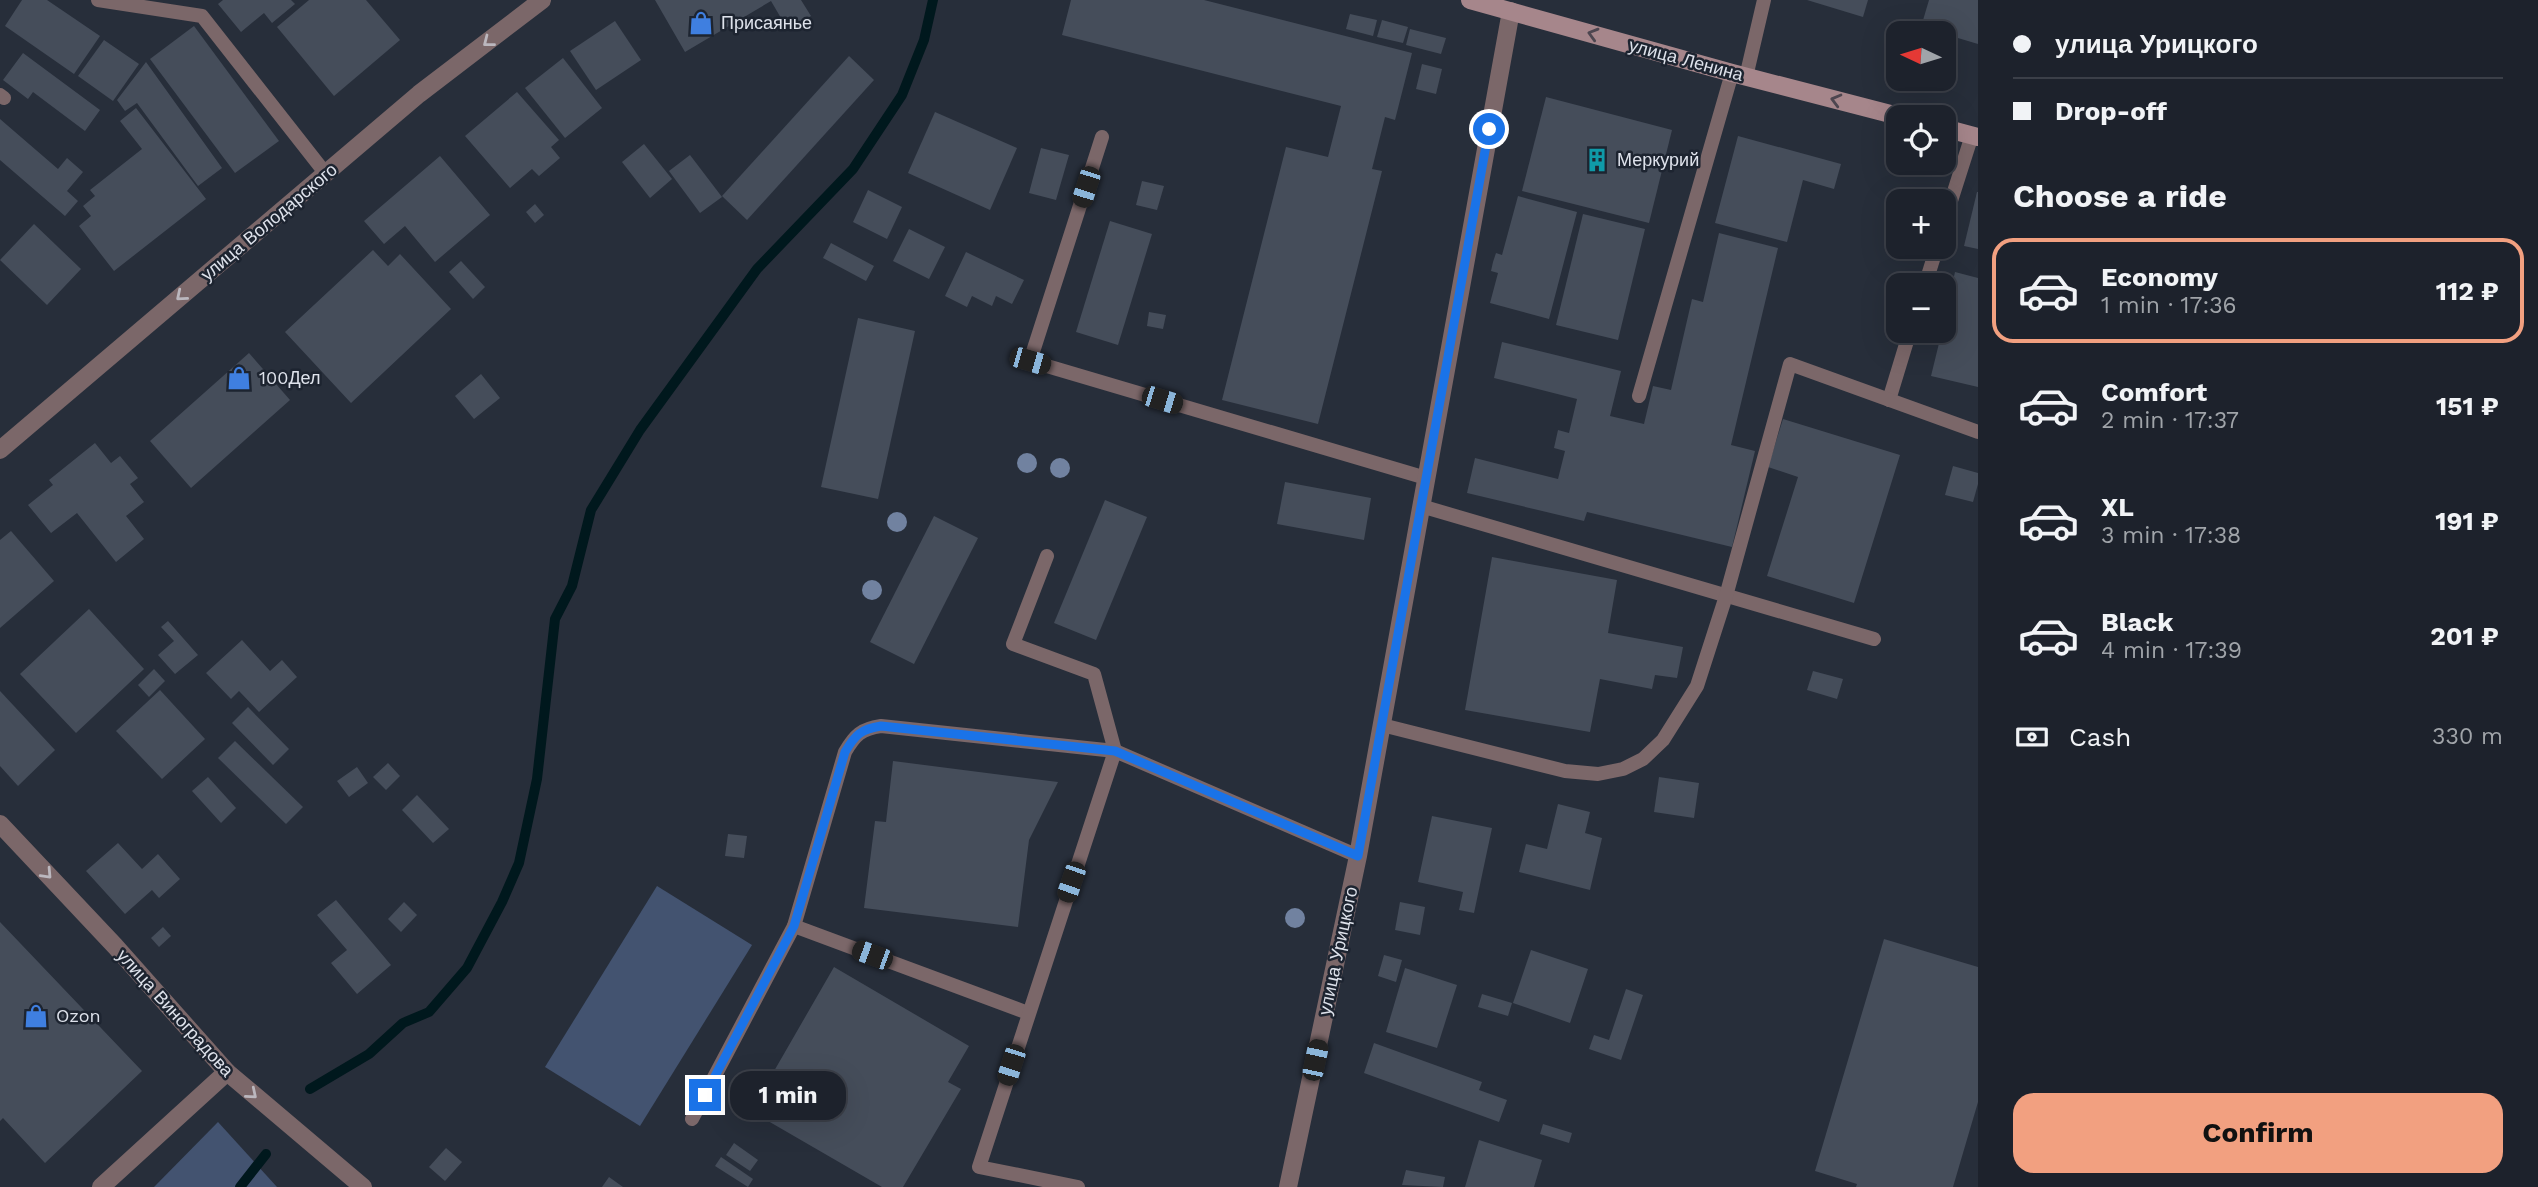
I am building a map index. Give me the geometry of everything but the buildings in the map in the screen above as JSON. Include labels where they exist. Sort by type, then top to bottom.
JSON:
[{"type":"main road","name":"улица Ленина","points":[[1470,0],[1886,113]]},
{"type":"main road","points":[[1956,131],[1975,136]]},
{"type":"street","name":"улица Володарского","points":[[0,450],[419,94],[542,0]]},
{"type":"street","name":"улица Урицкого","points":[[1288,1187],[1358,856],[1511,11]]},
{"type":"street","name":"улица Виноградова","points":[[0,824],[115,946],[227,1072],[362,1187]]},
{"type":"street","points":[[101,1187],[227,1072]]},
{"type":"lane","points":[[98,0],[202,16],[326,174]]},
{"type":"lane","points":[[1639,396],[1764,0]]},
{"type":"lane","points":[[1956,189],[1975,136]]},
{"type":"lane","points":[[1102,137],[1030,361],[1426,478]]},
{"type":"lane","points":[[1889,400],[1906,343]]},
{"type":"lane","points":[[1382,725],[1565,771],[1598,774],[1623,769],[1643,759],[1663,740],[1697,686],[1726,596],[1790,365],[1978,432]]},
{"type":"lane","points":[[1421,506],[1874,639]]},
{"type":"lane","points":[[1047,556],[1013,644],[1094,674],[1115,751],[979,1167],[1077,1187]]},
{"type":"lane","points":[[692,1119],[794,926],[845,752],[856,734],[867,728],[881,726],[1115,751],[1358,856]]},
{"type":"lane","points":[[794,926],[1028,1013]]},
{"type":"shaded area","points":[[657,886],[752,945],[640,1126],[545,1067]]},
{"type":"shaded area","points":[[218,1122],[277,1187],[154,1187]]},
{"type":"waterway","points":[[310,1089],[369,1054],[403,1023],[429,1012],[467,968],[519,863],[537,779],[555,619],[572,586],[591,510],[640,430],[757,269],[853,169],[902,95],[924,40],[933,0]]},
{"type":"waterway","points":[[240,1187],[266,1154]]},
{"type":"place","name":"Присаянье","points":[[701,23]]},
{"type":"place","name":"Меркурий","points":[[1597,160]]},
{"type":"place","name":"100Дел","points":[[239,378]]},
{"type":"place","name":"Ozon","points":[[36,1016]]},
{"type":"route","points":[[705,1095],[794,926],[845,752],[856,734],[867,728],[881,726],[1115,751],[1358,856],[1489,129]]}]
